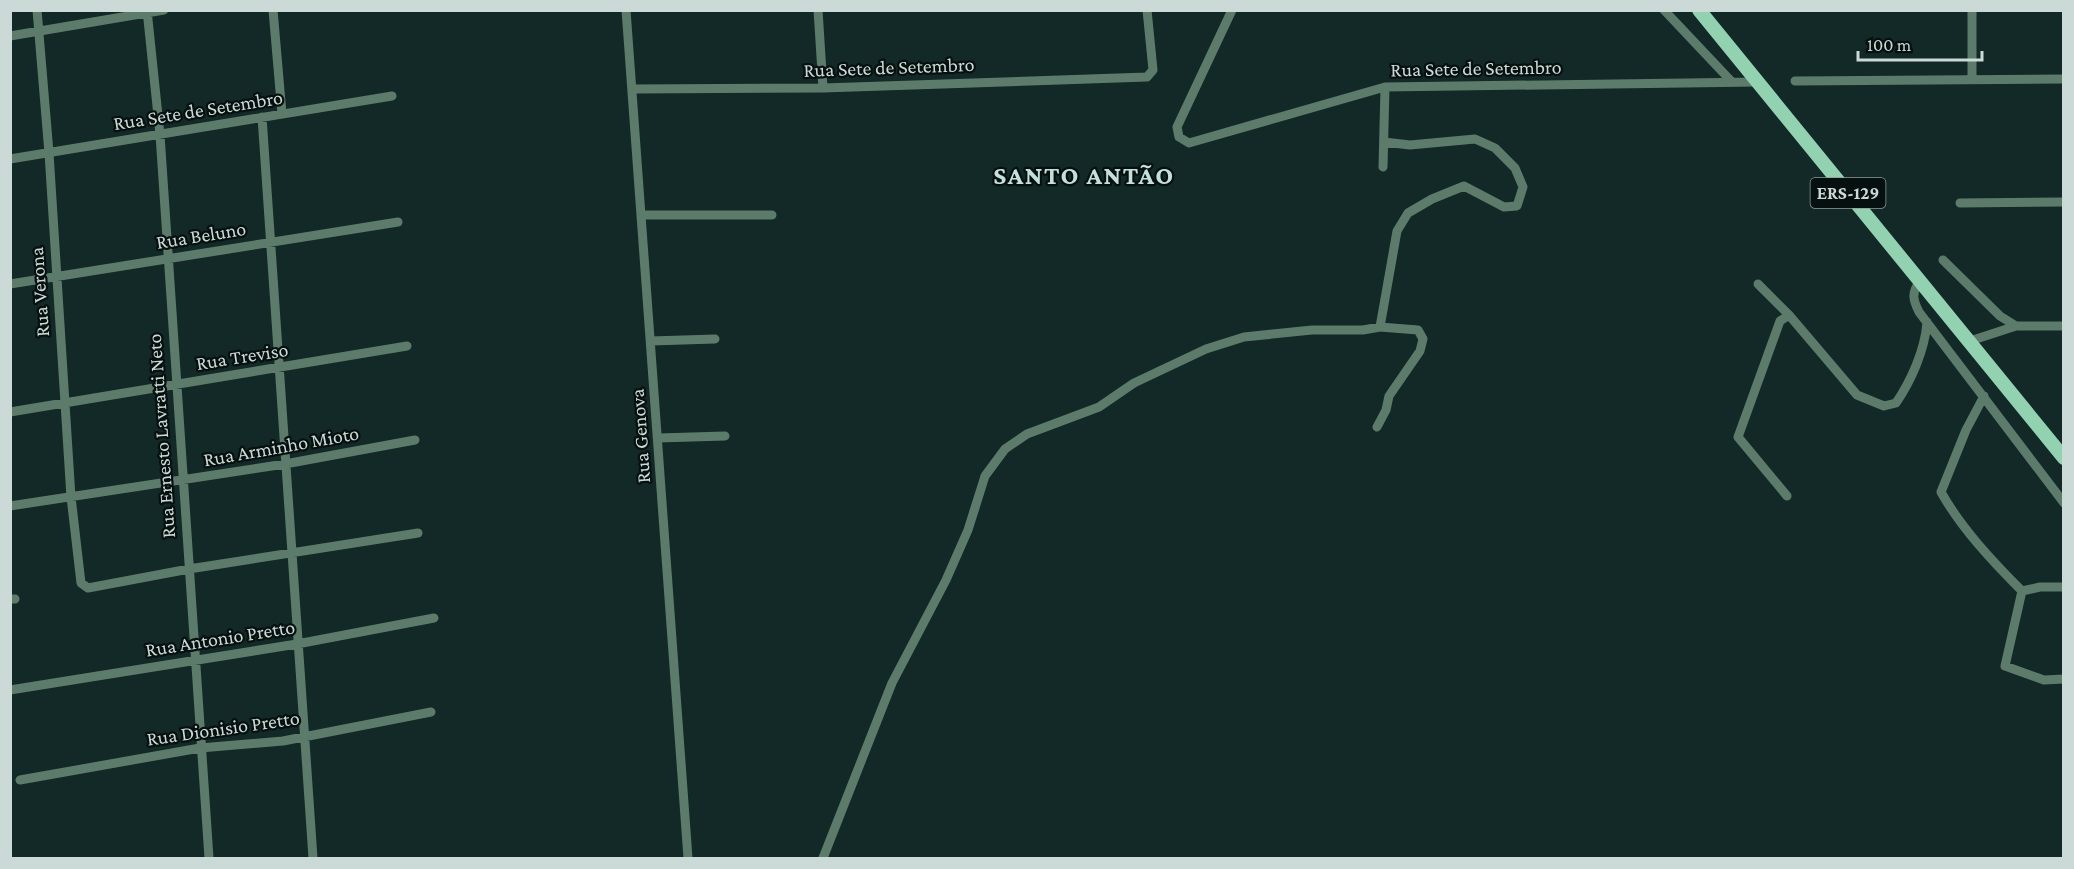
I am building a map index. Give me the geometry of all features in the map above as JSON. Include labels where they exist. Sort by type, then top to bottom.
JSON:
[{"type":"main road","name":"ERS-129","points":[[1700,10],[2064,458]]},
{"type":"street","name":"Rua Verona","points":[[37,10],[49,153],[55,277],[71,496],[81,583],[88,588],[189,569]]},
{"type":"street","points":[[10,36],[164,10]]},
{"type":"street","points":[[273,10],[282,114]]},
{"type":"street","name":"Rua Genova","points":[[626,10],[688,858]]},
{"type":"street","points":[[818,10],[823,88]]},
{"type":"street","name":"Rua Sete de Setembro","points":[[632,89],[823,88],[1147,77],[1153,70],[1147,10]]},
{"type":"street","name":"Rua Sete de Setembro","points":[[1232,10],[1177,127],[1179,137],[1189,143],[1385,87],[1757,82]]},
{"type":"street","points":[[1664,10],[1732,82]]},
{"type":"street","points":[[1972,10],[1972,78]]},
{"type":"street","name":"Rua Ernesto Lavratti Neto","points":[[147,12],[160,135],[208,858]]},
{"type":"street","points":[[1795,81],[2064,79]]},
{"type":"street","points":[[1383,167],[1385,87]]},
{"type":"street","name":"Rua Sete de Setembro","points":[[10,159],[392,96]]},
{"type":"street","points":[[262,117],[313,858]]},
{"type":"street","points":[[1380,327],[1397,231],[1408,213],[1432,199],[1464,186],[1482,193],[1504,207],[1517,206],[1523,188],[1515,168],[1495,148],[1475,139],[1410,145],[1384,142]]},
{"type":"street","points":[[1960,203],[2064,202]]},
{"type":"street","points":[[641,215],[772,215]]},
{"type":"street","name":"Rua Beluno","points":[[10,284],[398,222]]},
{"type":"street","points":[[1943,260],[2000,316],[2016,326]]},
{"type":"street","points":[[1920,281],[1914,289],[1913,300],[1927,322],[1984,396],[1990,409],[2064,503]]},
{"type":"street","points":[[1758,284],[1789,315],[1857,395],[1884,406],[1896,404],[1906,388],[1926,335],[1927,322]]},
{"type":"street","points":[[1787,496],[1738,437],[1780,321],[1789,315]]},
{"type":"street","points":[[1970,341],[1992,336],[2016,326],[2064,326]]},
{"type":"street","points":[[823,858],[892,683],[946,580],[968,530],[985,476],[1005,449],[1027,434],[1099,406],[1134,383],[1206,349],[1244,337],[1312,330],[1363,330],[1380,327],[1418,330],[1423,339],[1420,351],[1389,396],[1386,410],[1377,427]]},
{"type":"street","points":[[651,341],[715,339]]},
{"type":"street","name":"Rua Treviso","points":[[10,412],[407,346]]},
{"type":"street","points":[[1933,500],[1941,492],[1966,430],[1984,396]]},
{"type":"street","points":[[658,438],[725,436]]},
{"type":"street","name":"Rua Arminho Mioto","points":[[10,506],[285,465],[415,440]]},
{"type":"street","points":[[1941,492],[1950,509],[2002,571],[2022,591]]},
{"type":"street","points":[[189,569],[418,533]]},
{"type":"street","points":[[2022,591],[2040,587],[2064,587]]},
{"type":"street","points":[[2022,591],[2005,666],[2044,680],[2064,679]]},
{"type":"street","name":"Rua Antonio Pretto","points":[[10,690],[297,644],[434,618]]},
{"type":"street","name":"Rua Dionisio Pretto","points":[[20,780],[200,748],[283,741],[431,712]]},
{"type":"district","name":"SANTO ANTÃO","points":[[1084,175]]}]
